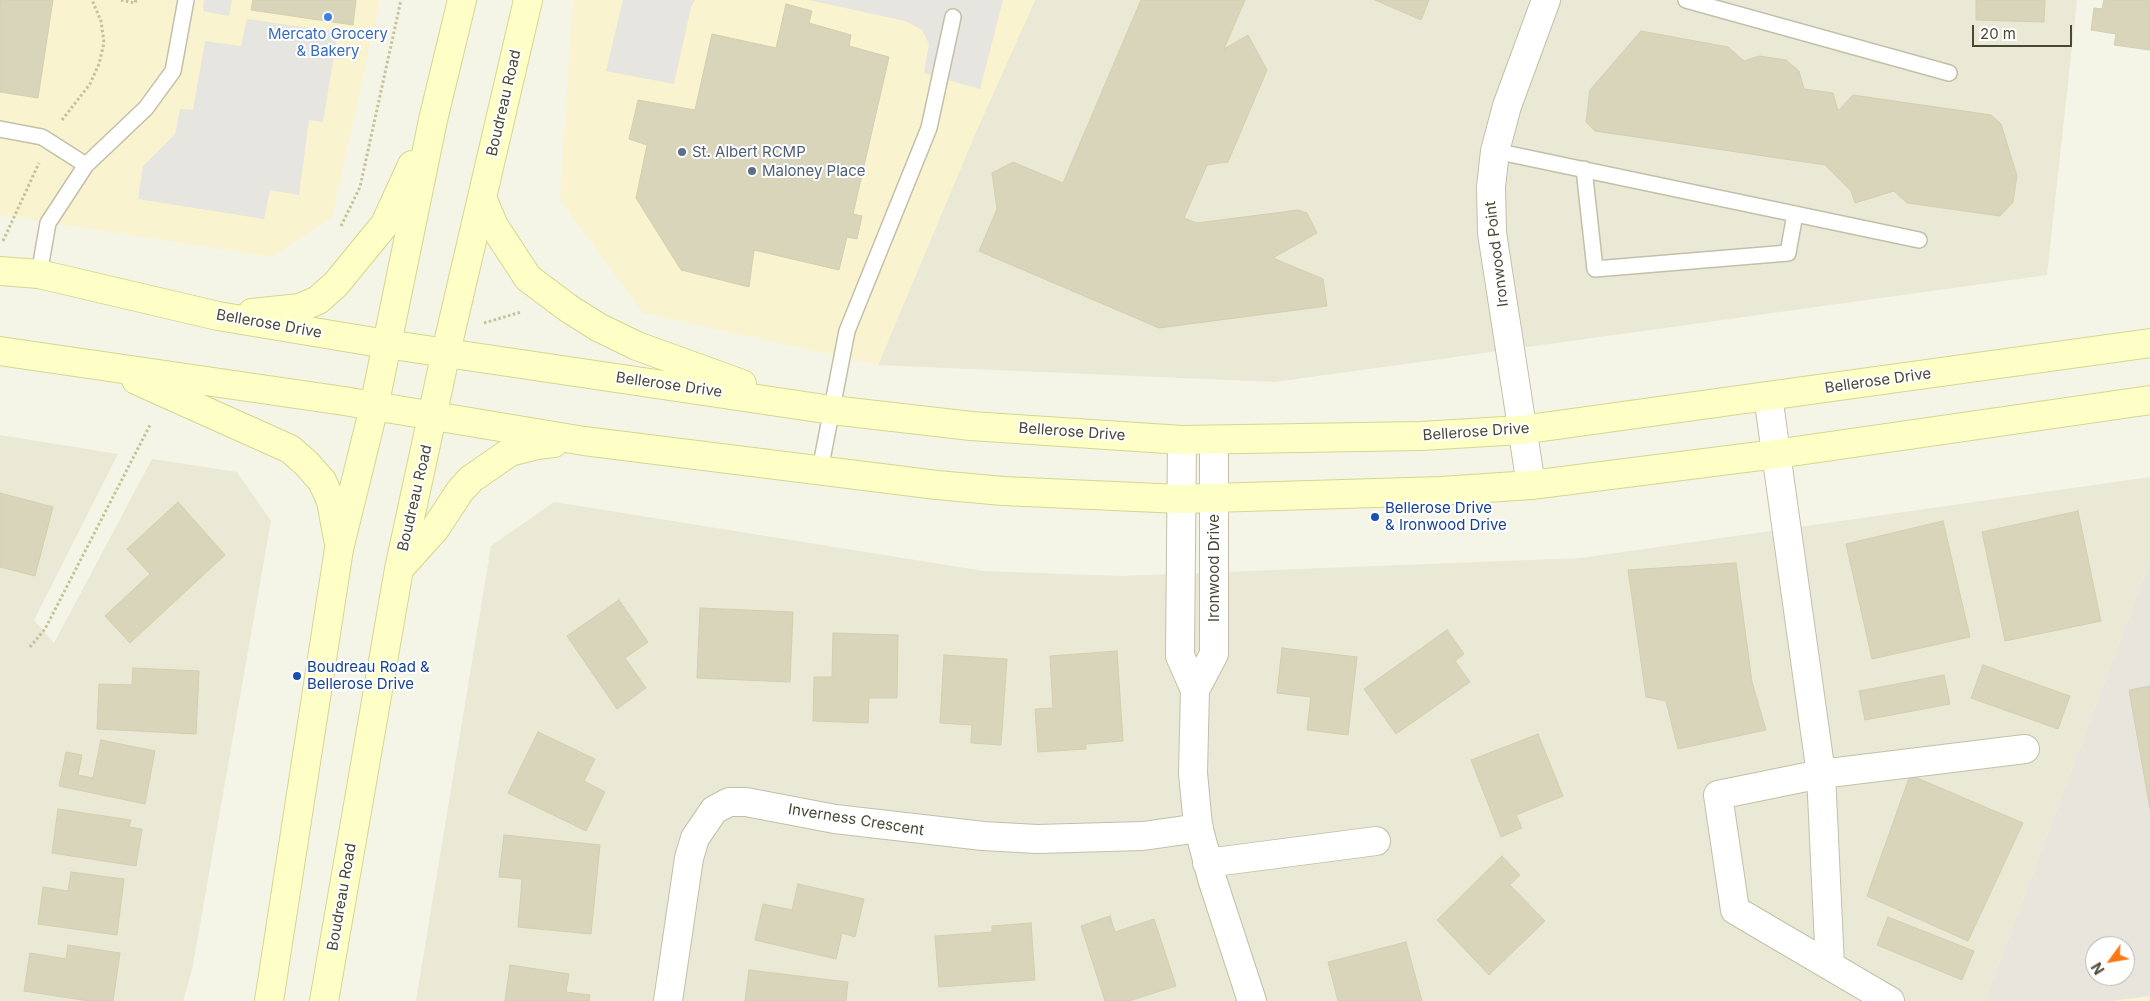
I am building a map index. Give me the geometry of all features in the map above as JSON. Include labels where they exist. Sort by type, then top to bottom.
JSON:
[{"type":"main road","points":[[269,1001],[340,549],[374,407],[433,120],[462,0]]},
{"type":"main road","name":"Boudreau Road","points":[[324,1001],[399,570],[446,352],[528,0]]},
{"type":"main road","points":[[218,316],[300,308],[318,300],[336,284],[385,224],[433,120]]},
{"type":"main road","points":[[482,198],[494,226],[528,278],[568,308],[598,327],[637,346],[800,405]]},
{"type":"main road","name":"Bellerose Drive","points":[[0,271],[40,274],[218,316],[386,344],[832,410],[971,426],[1182,440],[1421,436],[1521,430],[2150,343]]},
{"type":"main road","points":[[0,351],[433,416],[584,441],[938,485],[1003,491],[1180,499],[1449,490],[1531,485],[1776,454],[2150,400]]},
{"type":"main road","points":[[103,366],[247,428],[290,449],[306,463],[322,482],[331,501],[340,549]]},
{"type":"main road","points":[[399,570],[435,529],[460,491],[483,469],[510,452],[523,448],[584,441]]},
{"type":"street","name":"Ironwood Point","points":[[1531,485],[1492,233],[1491,186],[1494,151],[1507,106],[1546,0]]},
{"type":"street","points":[[1768,396],[1821,774],[1830,966]]},
{"type":"street","name":"Ironwood Drive","points":[[1182,440],[1180,656],[1195,690],[1193,773],[1199,828],[1207,863],[1252,1001]]},
{"type":"street","name":"Ironwood Drive","points":[[1195,690],[1214,654],[1214,440]]},
{"type":"street","points":[[1890,1001],[1735,910],[1718,795],[1821,774],[2025,749]]},
{"type":"street","name":"Inverness Crescent","points":[[668,1001],[689,858],[695,838],[714,810],[729,802],[746,802],[835,819],[901,828],[1037,839],[1143,836],[1199,828]]},
{"type":"street","points":[[1207,863],[1376,841]]},
{"type":"lane","points":[[40,274],[48,223],[86,165],[146,108],[173,71],[186,0]]},
{"type":"lane","points":[[1686,0],[1949,73]]},
{"type":"lane","points":[[820,470],[847,330],[928,128],[953,17]]},
{"type":"lane","points":[[0,129],[42,137],[86,165]]},
{"type":"lane","points":[[1494,151],[1919,240]]},
{"type":"lane","points":[[1584,169],[1595,269],[1788,253],[1795,214]]},
{"type":"path","points":[[121,0],[135,3],[136,0]]},
{"type":"path","points":[[338,230],[360,187],[401,0]]},
{"type":"path","points":[[479,323],[525,310]]},
{"type":"path","points":[[30,647],[45,629],[150,425]]},
{"type":"shaded area","points":[[0,0],[380,0],[332,217],[272,257],[0,215]]},
{"type":"shaded area","points":[[204,0],[232,0],[229,16],[203,11]]},
{"type":"shaded area","points":[[573,0],[1035,0],[975,134],[878,365],[643,313],[560,200]]},
{"type":"shaded area","points":[[623,0],[695,0],[691,7],[674,84],[606,71]]},
{"type":"shaded area","points":[[809,0],[1003,0],[980,89],[924,73],[929,44],[922,30],[905,21]]},
{"type":"shaded area","points":[[1035,0],[2077,0],[2047,275],[1275,382],[878,365],[975,134]]},
{"type":"shaded area","points":[[247,19],[338,32],[323,122],[309,120],[299,195],[270,190],[264,219],[138,199],[143,166],[175,134],[180,109],[193,110],[205,41],[241,46]]},
{"type":"shaded area","points":[[0,435],[118,454],[34,620],[54,643],[152,459],[237,472],[271,521],[192,970],[183,1001],[0,1001]]},
{"type":"shaded area","points":[[2150,477],[2150,561],[1985,1001],[416,1001],[491,546],[554,502],[984,571],[1121,576],[1581,558]]},
{"type":"shaded area","points":[[2150,561],[2150,996],[2111,1001],[1985,1001]]},
{"type":"shaded area","points":[[2150,996],[2150,1001],[2111,1001]]},
{"type":"building","points":[[0,0],[53,0],[38,98],[0,92]]},
{"type":"building","name":"Mercato Grocery & Bakery","points":[[253,0],[356,0],[353,25],[251,10]]},
{"type":"building","points":[[1141,0],[1245,0],[1224,49],[1248,35],[1267,70],[1228,162],[1207,165],[1184,218],[1197,223],[1298,210],[1307,213],[1317,233],[1273,258],[1323,279],[1327,306],[1159,328],[979,251],[997,209],[992,173],[1013,162],[1063,183]]},
{"type":"building","points":[[1375,0],[1429,0],[1421,20]]},
{"type":"building","points":[[1976,0],[2045,0],[2044,22],[1976,20]]},
{"type":"building","points":[[2104,0],[2150,0],[2150,50],[2114,45],[2116,34],[2091,30],[2094,8],[2102,9]]},
{"type":"building","name":"Maloney Place","points":[[786,4],[812,11],[809,23],[851,35],[849,46],[889,57],[853,214],[862,216],[857,239],[847,237],[839,270],[754,250],[749,287],[681,270],[636,198],[647,145],[629,139],[638,100],[695,110],[712,34],[776,48]]},
{"type":"building","points":[[1641,31],[1728,47],[1744,61],[1759,56],[1786,60],[1799,71],[1804,89],[1833,93],[1838,111],[1853,95],[1991,115],[2001,124],[2017,176],[2013,202],[2000,216],[1907,203],[1894,191],[1855,203],[1851,191],[1825,165],[1595,131],[1586,122],[1590,90]]},
{"type":"building","points":[[0,493],[53,507],[35,576],[0,567]]},
{"type":"building","points":[[178,502],[225,555],[130,643],[105,616],[150,574],[127,549]]},
{"type":"building","points":[[2078,511],[2101,621],[2005,641],[1982,532]]},
{"type":"building","points":[[1943,521],[1970,637],[1872,659],[1846,544]]},
{"type":"building","points":[[1736,563],[1752,682],[1766,730],[1678,749],[1666,701],[1646,697],[1628,570]]},
{"type":"building","points":[[619,600],[648,642],[625,658],[646,688],[617,709],[567,636]]},
{"type":"building","points":[[700,608],[793,612],[790,682],[697,678]]},
{"type":"building","points":[[1447,630],[1464,654],[1455,661],[1470,682],[1396,734],[1364,689]]},
{"type":"building","points":[[833,633],[898,635],[897,698],[869,698],[868,723],[813,721],[814,677],[832,677]]},
{"type":"building","points":[[1282,648],[1357,657],[1348,735],[1307,730],[1311,697],[1277,693]]},
{"type":"building","points":[[1117,651],[1123,741],[1086,744],[1086,749],[1038,752],[1035,709],[1053,708],[1050,656]]},
{"type":"building","points":[[944,655],[1007,659],[1001,745],[971,743],[972,725],[940,723]]},
{"type":"building","points":[[1983,665],[2070,696],[2058,729],[1971,698]]},
{"type":"building","points":[[133,668],[199,671],[196,734],[97,729],[99,684],[132,685]]},
{"type":"building","points":[[1944,675],[1950,704],[1865,720],[1859,691]]},
{"type":"building","points":[[2150,686],[2150,809],[2129,690]]},
{"type":"building","points":[[538,732],[595,759],[584,781],[605,792],[586,831],[508,793]]},
{"type":"building","points":[[1538,734],[1563,796],[1516,815],[1522,828],[1501,837],[1471,760]]},
{"type":"building","points":[[101,740],[155,751],[145,804],[59,786],[66,752],[82,755],[78,775],[93,778]]},
{"type":"building","points":[[1910,775],[2023,823],[1968,941],[1867,896]]},
{"type":"building","points":[[58,809],[131,820],[129,827],[142,829],[136,866],[52,853]]},
{"type":"building","points":[[504,835],[600,845],[591,934],[518,927],[522,879],[499,877]]},
{"type":"building","points":[[1502,856],[1520,875],[1510,885],[1545,921],[1489,975],[1437,920]]},
{"type":"building","points":[[71,872],[124,879],[117,935],[38,924],[43,887],[68,891]]},
{"type":"building","points":[[798,884],[864,899],[855,937],[842,933],[836,959],[755,940],[763,904],[792,910]]},
{"type":"building","points":[[1110,916],[1115,932],[1154,919],[1176,986],[1129,1001],[1105,1001],[1081,926]]},
{"type":"building","points":[[1888,917],[1974,951],[1962,980],[1877,945]]},
{"type":"building","points":[[1031,923],[1035,980],[939,987],[935,936],[992,932],[992,926]]},
{"type":"building","points":[[1406,942],[1422,1001],[1338,1001],[1328,962]]},
{"type":"building","points":[[68,945],[120,953],[113,1001],[89,1001],[24,991],[30,953],[66,959]]},
{"type":"building","points":[[510,965],[569,974],[566,992],[590,995],[589,1001],[505,1001]]},
{"type":"building","points":[[749,970],[848,982],[846,1001],[745,1001]]},
{"type":"place","name":"Mercato Grocery & Bakery","points":[[328,17]]},
{"type":"place","name":"St. Albert RCMP","points":[[682,152]]},
{"type":"place","name":"Maloney Place","points":[[752,171]]},
{"type":"place","name":"Bellerose Drive & Ironwood Drive","points":[[1375,517]]},
{"type":"place","name":"Boudreau Road & Bellerose Drive","points":[[297,676]]}]
